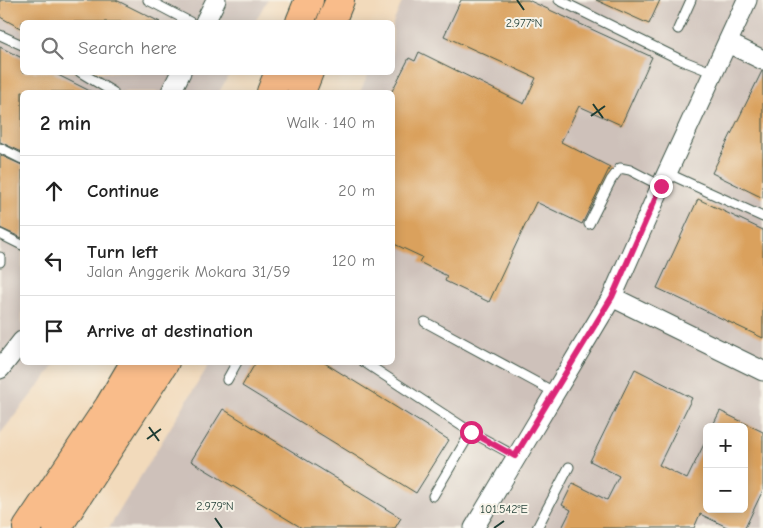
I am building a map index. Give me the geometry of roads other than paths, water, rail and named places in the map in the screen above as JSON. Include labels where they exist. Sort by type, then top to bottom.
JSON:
[{"type":"main road","points":[[301,20],[309,0]]},
{"type":"main road","points":[[332,20],[340,0]]},
{"type":"main road","points":[[272,90],[278,75]]},
{"type":"main road","points":[[302,90],[309,75]]},
{"type":"main road","points":[[27,528],[109,406],[133,365]]},
{"type":"main road","points":[[57,528],[163,365]]},
{"type":"street","points":[[206,20],[216,0]]},
{"type":"street","points":[[474,528],[515,456],[612,297],[747,0]]},
{"type":"street","points":[[728,43],[763,60]]},
{"type":"street","points":[[172,90],[180,75]]},
{"type":"street","points":[[612,297],[763,371]]},
{"type":"street","points":[[3,360],[20,343]]},
{"type":"lane","points":[[148,0],[186,20]]},
{"type":"lane","points":[[559,0],[680,60],[714,72]]},
{"type":"lane","points":[[678,29],[691,0]]},
{"type":"lane","points":[[0,34],[20,44]]},
{"type":"lane","points":[[85,75],[110,90]]},
{"type":"lane","points":[[0,148],[20,158]]},
{"type":"lane","points":[[589,224],[614,174],[620,168],[664,179],[763,217]]},
{"type":"lane","points":[[0,234],[20,244]]},
{"type":"lane","points":[[0,257],[0,262]]},
{"type":"lane","points":[[425,322],[554,392]]},
{"type":"lane","points":[[228,380],[236,365]]},
{"type":"lane","points":[[369,365],[471,432],[515,456]]},
{"type":"lane","points":[[433,496],[471,432]]},
{"type":"lane","points":[[537,528],[569,467]]}]
